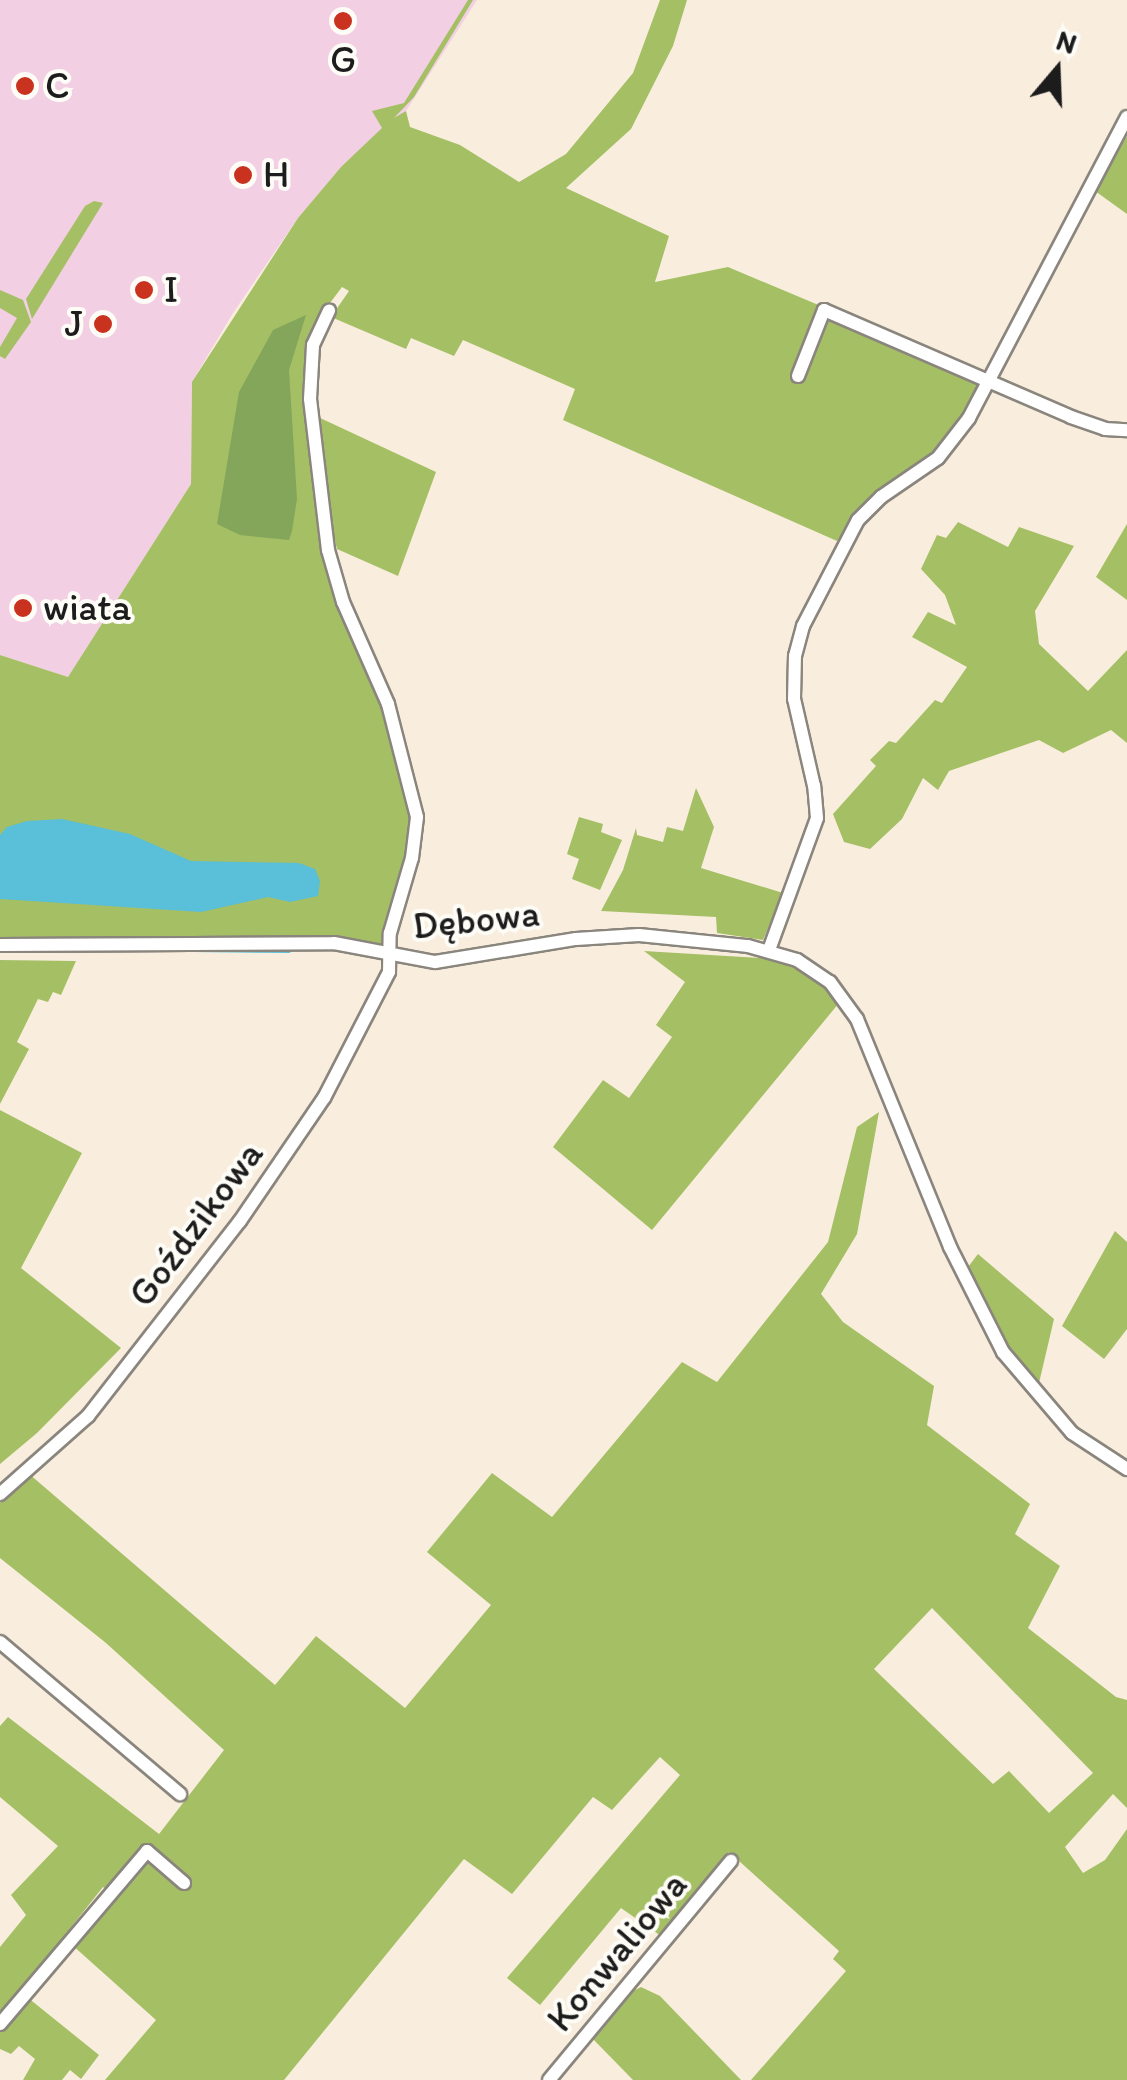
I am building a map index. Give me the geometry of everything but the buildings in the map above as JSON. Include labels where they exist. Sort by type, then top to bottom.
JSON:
[{"type":"street","points":[[769,950],[816,818],[814,786],[794,699],[795,656],[803,626],[858,520],[881,497],[944,453],[989,380],[1127,117]]},
{"type":"street","name":"Goździkowa","points":[[0,1494],[88,1416],[261,1192],[337,1076],[382,989],[390,933],[416,840],[417,817],[388,704],[343,602],[328,550],[310,399],[313,345],[329,310]]},
{"type":"street","points":[[798,376],[824,310],[1086,423],[1127,430]]},
{"type":"street","name":"Dębowa","points":[[0,944],[317,942],[359,945],[388,955],[436,962],[576,939],[639,935],[769,950],[804,964],[836,988],[862,1030],[968,1287],[1003,1352],[1072,1433],[1127,1469]]},
{"type":"street","points":[[0,1642],[180,1794]]},
{"type":"street","points":[[0,2024],[147,1851],[184,1882]]},
{"type":"street","name":"Konwaliowa","points":[[549,2080],[731,1861]]},
{"type":"shaded area","points":[[0,0],[477,0],[406,111],[341,167],[298,218],[233,313],[192,382],[191,484],[68,677],[0,655]]},
{"type":"green space","points":[[468,0],[473,0],[414,97],[394,118],[406,111],[410,127],[460,145],[519,182],[566,154],[633,73],[660,0],[687,0],[673,46],[631,129],[566,188],[669,236],[655,282],[728,267],[985,375],[940,450],[860,511],[837,541],[563,420],[575,389],[463,340],[454,356],[411,338],[406,349],[331,317],[349,291],[342,287],[318,319],[307,353],[328,550],[414,795],[401,900],[381,950],[0,943],[0,655],[68,677],[191,484],[192,382],[298,218],[341,167],[382,128],[372,111],[404,103]]},
{"type":"green space","points":[[1127,136],[1127,214],[1095,191]]},
{"type":"green space","points":[[94,201],[103,203],[32,319],[26,299],[85,206]]},
{"type":"green space","points":[[0,290],[23,300],[31,322],[5,359],[0,356],[0,347],[17,318],[0,308]]},
{"type":"green space","points":[[306,315],[289,370],[297,499],[292,531],[289,540],[240,535],[217,524],[239,392],[273,330]]},
{"type":"green space","points":[[318,417],[436,472],[398,576],[337,549],[328,512]]},
{"type":"green space","points":[[958,522],[1008,547],[1019,527],[1074,546],[1035,611],[1039,644],[1088,691],[1127,650],[1127,743],[1111,730],[1063,753],[1039,740],[949,771],[938,790],[923,778],[902,819],[870,849],[844,842],[833,814],[876,766],[870,760],[889,741],[896,743],[935,700],[942,703],[967,667],[912,637],[928,612],[956,625],[945,595],[921,569],[937,535],[946,538]]},
{"type":"green space","points":[[1127,524],[1127,600],[1096,577]]},
{"type":"green space","points":[[696,788],[714,827],[701,868],[783,893],[763,940],[717,933],[716,917],[601,911],[623,870],[636,828],[637,835],[663,842],[667,827],[683,831]]},
{"type":"green space","points":[[579,817],[603,824],[601,832],[622,840],[600,890],[572,879],[579,859],[567,854]]},
{"type":"green space","points":[[644,951],[775,959],[822,982],[839,1003],[652,1230],[553,1147],[603,1080],[629,1098],[672,1037],[656,1025],[685,982]]},
{"type":"green space","points":[[0,960],[76,961],[61,995],[53,992],[48,1002],[38,999],[17,1042],[29,1049],[0,1104]]},
{"type":"green space","points":[[0,1110],[82,1153],[21,1268],[121,1348],[37,1433],[0,1464]]},
{"type":"green space","points":[[879,1112],[857,1234],[821,1294],[843,1322],[934,1386],[927,1425],[1030,1504],[1015,1534],[1060,1566],[1028,1628],[1116,1697],[1127,1700],[1127,1808],[1113,1794],[1065,1847],[1083,1873],[1105,1860],[1127,1829],[1127,2080],[751,2080],[846,1971],[833,1959],[839,1951],[729,1852],[661,1936],[621,1908],[540,2005],[507,1978],[680,1775],[660,1757],[612,1810],[593,1797],[512,1894],[464,1859],[284,2080],[105,2080],[156,2020],[71,1944],[111,1893],[103,1887],[0,2016],[0,1947],[26,1915],[11,1895],[58,1846],[0,1797],[0,1726],[8,1717],[159,1834],[224,1750],[106,1643],[0,1558],[0,1503],[28,1473],[275,1685],[316,1636],[405,1708],[491,1605],[427,1552],[492,1473],[552,1517],[682,1362],[717,1382],[828,1242],[857,1127]],"holes":[[[932,1608],[1093,1773],[1049,1813],[1009,1771],[993,1784],[874,1669]]]},
{"type":"green space","points":[[1115,1231],[1127,1242],[1127,1329],[1104,1359],[1062,1326]]},
{"type":"green space","points":[[978,1254],[1054,1319],[1039,1383],[1008,1348],[987,1309],[968,1267]]},
{"type":"green space","points":[[641,1987],[660,1996],[741,2080],[633,2080],[591,2037],[631,1992]]},
{"type":"green space","points":[[27,1997],[99,2055],[81,2079],[70,2070],[62,2080],[23,2080],[35,2059],[19,2046],[11,2054],[0,2049],[0,2032]]},
{"type":"water","points":[[62,819],[130,834],[191,861],[299,863],[315,869],[320,881],[318,896],[290,902],[268,897],[201,912],[0,899],[0,835],[7,827],[27,821]]},
{"type":"waterway","points":[[193,950],[289,951]]},
{"type":"place","name":"G","points":[[343,21]]},
{"type":"place","name":"C","points":[[25,86]]},
{"type":"place","name":"H","points":[[243,175]]},
{"type":"place","name":"I","points":[[144,290]]},
{"type":"place","name":"J","points":[[103,324]]},
{"type":"place","name":"wiata","points":[[23,608]]}]
